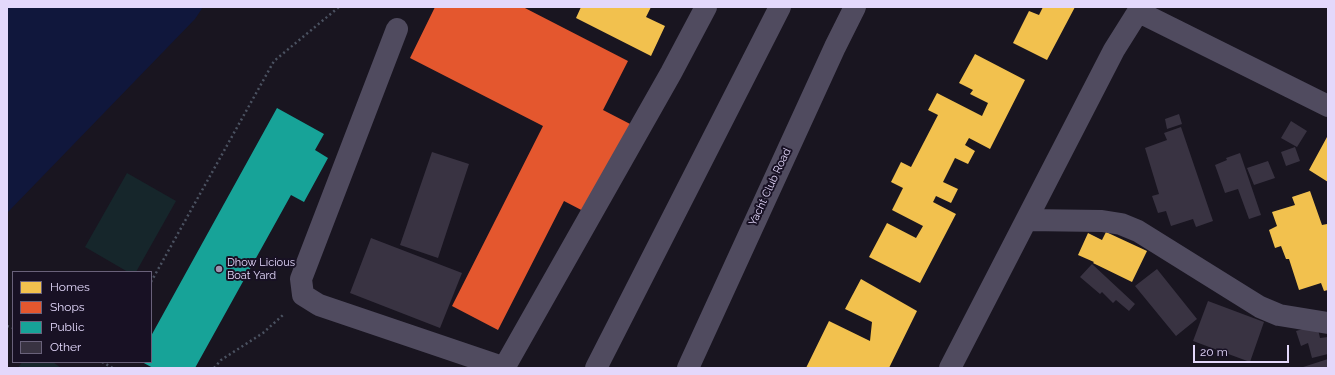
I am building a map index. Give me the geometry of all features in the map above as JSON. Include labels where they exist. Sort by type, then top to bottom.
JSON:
[{"type":"street","points":[[397,29],[301,279],[303,295],[319,305],[505,368],[672,73],[706,7]]},
{"type":"street","points":[[596,368],[780,7]]},
{"type":"street","name":"Yacht Club Road","points":[[688,368],[835,47],[855,7]]},
{"type":"street","points":[[950,368],[1114,50],[1140,10],[1328,106]]},
{"type":"street","points":[[1027,220],[1102,221],[1120,224],[1138,231],[1260,307],[1279,315],[1328,323]]},
{"type":"path","points":[[152,280],[274,61],[339,7]]},
{"type":"path","points":[[214,368],[221,360],[263,333],[303,295]]},
{"type":"path","points":[[106,363],[113,368]]},
{"type":"shaded area","points":[[127,173],[176,201],[137,271],[126,271],[85,247]]},
{"type":"shaded area","points":[[21,363],[54,363],[61,368],[18,368]]},
{"type":"water","points":[[7,7],[203,7],[195,19],[7,213]]},
{"type":"building: Homes","points":[[581,7],[651,7],[646,17],[665,26],[651,56],[576,18]]},
{"type":"building: Homes","points":[[1043,7],[1075,7],[1047,60],[1013,43],[1029,11],[1039,15]]},
{"type":"building: Homes","points":[[975,54],[1025,80],[990,149],[969,138],[965,145],[975,151],[968,164],[955,158],[943,182],[958,189],[951,203],[936,196],[933,202],[956,214],[920,283],[869,257],[887,223],[916,238],[923,226],[892,210],[903,188],[891,182],[901,162],[911,167],[938,115],[928,110],[937,93],[982,116],[988,103],[970,94],[973,90],[959,83]]},
{"type":"building: Homes","points":[[1327,137],[1328,138],[1328,182],[1309,170]]},
{"type":"building: Homes","points":[[1310,191],[1322,225],[1327,224],[1328,228],[1328,290],[1324,291],[1321,283],[1299,290],[1289,259],[1286,259],[1281,246],[1275,248],[1269,230],[1277,226],[1272,212],[1295,205],[1292,197]]},
{"type":"building: Homes","points":[[1106,232],[1147,251],[1132,282],[1078,255],[1088,233],[1102,240]]},
{"type":"building: Homes","points":[[861,279],[917,311],[889,368],[806,368],[829,321],[870,341],[872,322],[845,309]]},
{"type":"building: Shops","points":[[435,7],[523,7],[628,61],[603,110],[634,126],[589,214],[564,201],[498,330],[452,306],[543,126],[410,58]]},
{"type":"building: Public","name":"Dhow Licious Boat Yard","points":[[277,108],[324,134],[315,150],[328,158],[304,202],[291,195],[195,368],[153,368],[144,363],[152,363],[152,334]]},
{"type":"building: Other","points":[[1179,114],[1182,124],[1167,129],[1165,119]]},
{"type":"building: Other","points":[[1291,121],[1307,131],[1297,147],[1281,138]]},
{"type":"building: Other","points":[[1181,127],[1213,221],[1196,227],[1193,219],[1171,226],[1166,211],[1158,213],[1152,196],[1159,194],[1145,148],[1167,140],[1164,133]]},
{"type":"building: Other","points":[[1295,147],[1300,161],[1286,166],[1281,152]]},
{"type":"building: Other","points":[[432,152],[469,164],[438,258],[400,245]]},
{"type":"building: Other","points":[[1240,153],[1261,215],[1249,219],[1238,189],[1225,193],[1215,165],[1227,160],[1226,158]]},
{"type":"building: Other","points":[[1268,161],[1275,178],[1254,185],[1247,168]]},
{"type":"building: Other","points":[[371,238],[462,273],[440,328],[350,293]]},
{"type":"building: Other","points":[[1092,264],[1135,304],[1129,311],[1116,300],[1113,303],[1102,292],[1100,294],[1080,277]]},
{"type":"building: Other","points":[[1157,269],[1197,319],[1176,336],[1135,286]]},
{"type":"building: Other","points":[[1208,301],[1264,322],[1250,362],[1193,341]]},
{"type":"building: Other","points":[[1317,325],[1320,338],[1328,337],[1328,354],[1312,358],[1308,343],[1301,346],[1296,331]]},
{"type":"building: Other","points":[[1328,359],[1328,368],[1300,368]]},
{"type":"place","name":"Dhow Licious Boat Yard","points":[[219,269]]}]
